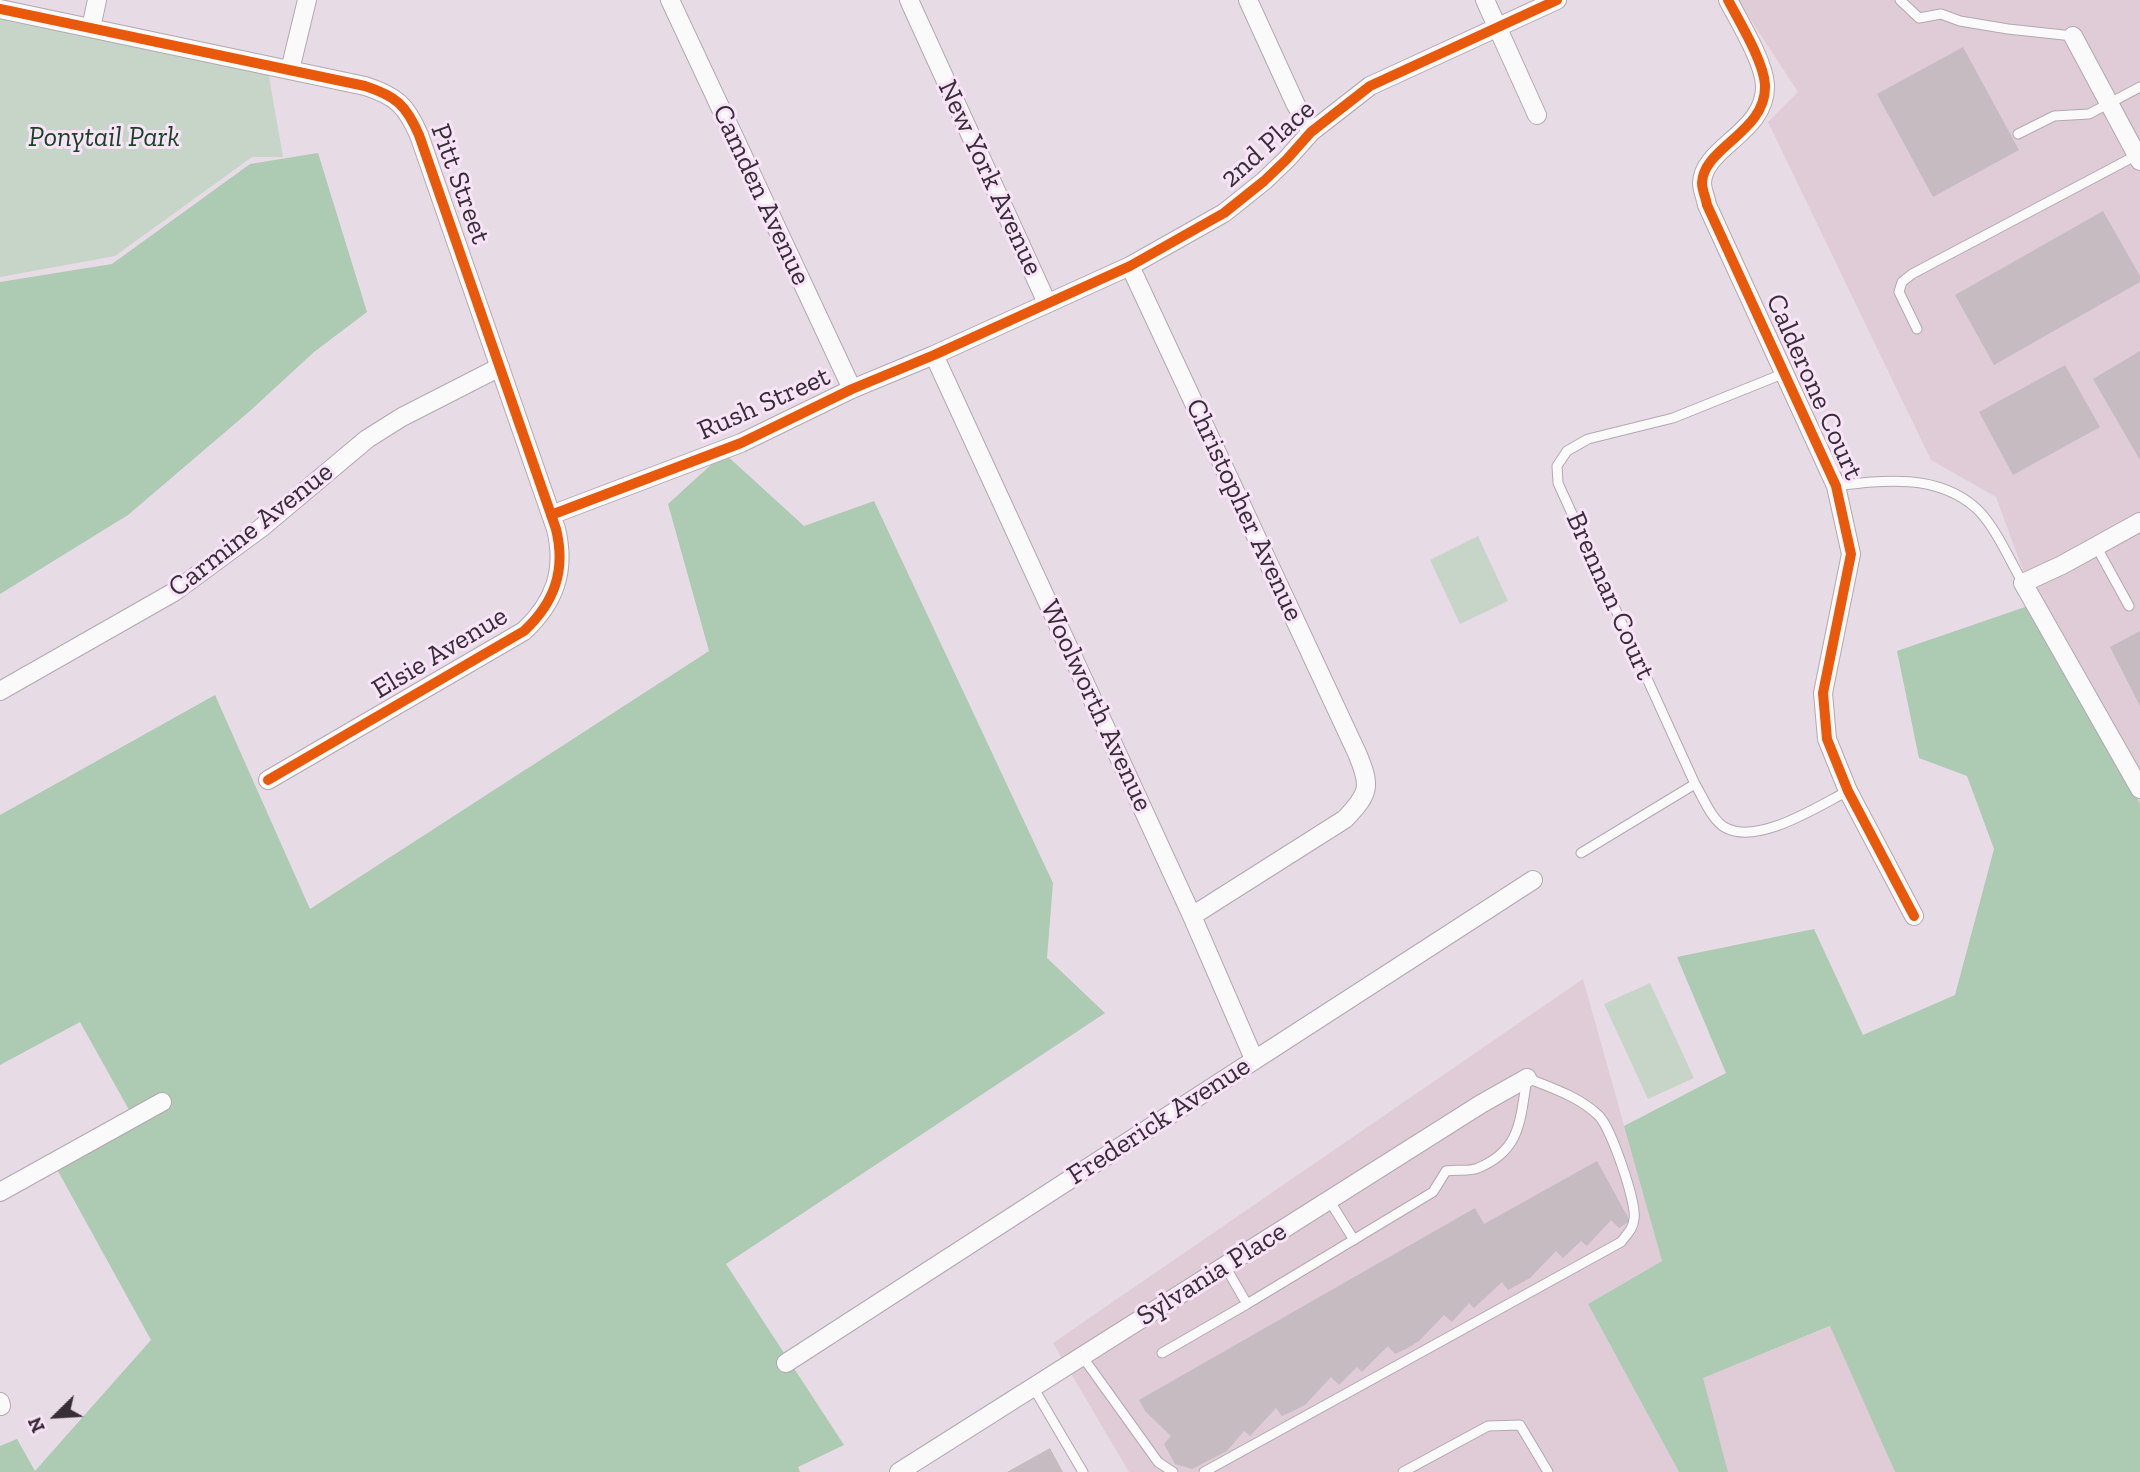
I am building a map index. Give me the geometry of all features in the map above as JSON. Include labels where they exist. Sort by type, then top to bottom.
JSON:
[{"type":"street","points":[[90,28],[97,0]]},
{"type":"street","points":[[290,70],[307,0]]},
{"type":"street","name":"Camden Avenue","points":[[670,0],[852,389]]},
{"type":"street","name":"New York Avenue","points":[[909,0],[1047,303],[994,329]]},
{"type":"street","points":[[1248,0],[1311,132]]},
{"type":"street","points":[[1485,0],[1537,115]]},
{"type":"street","name":"2nd Place","points":[[1047,303],[1130,266],[1224,213],[1264,181],[1311,132],[1370,86],[1557,0]]},
{"type":"street","name":"Calderone Court","points":[[1728,0],[1755,54],[1765,85],[1761,108],[1749,127],[1732,140],[1708,167],[1702,183],[1707,205],[1836,486],[1851,554],[1823,693],[1827,739],[1848,791],[1914,916]]},
{"type":"street","name":"Pitt Street","points":[[0,9],[290,70],[385,92],[396,99],[410,115],[551,515]]},
{"type":"street","points":[[2073,36],[2139,158]]},
{"type":"street","name":"Christopher Avenue","points":[[1130,266],[1357,753],[1368,787],[1359,805],[1345,820],[1192,915]]},
{"type":"street","name":"Rush Street","points":[[551,515],[741,443],[852,389],[994,329]]},
{"type":"street","name":"Woolworth Avenue","points":[[934,355],[1192,915],[1254,1059]]},
{"type":"street","name":"Carmine Avenue","points":[[0,691],[174,592],[261,528],[367,439],[402,417],[500,367]]},
{"type":"street","name":"Elsie Avenue","points":[[268,780],[516,636],[531,624],[549,603],[557,585],[560,548],[551,515]]},
{"type":"street","points":[[2138,527],[2023,583],[2140,789]]},
{"type":"street","name":"Frederick Avenue","points":[[786,1363],[1533,880]]},
{"type":"street","name":"Sylvania Place","points":[[899,1472],[1527,1077]]},
{"type":"street","points":[[0,1192],[162,1102]]},
{"type":"lane","points":[[1900,0],[1919,18],[1941,14],[1984,25],[2073,36]]},
{"type":"lane","points":[[2018,134],[2054,116],[2090,114],[2140,87]]},
{"type":"lane","points":[[1917,328],[1899,292],[1902,282],[1912,274],[2139,158]]},
{"type":"lane","name":"Brennan Court","points":[[1785,373],[1673,418],[1588,439],[1567,451],[1557,466],[1558,483],[1695,784],[1710,810],[1724,827],[1744,834],[1780,825],[1848,791]]},
{"type":"lane","points":[[1836,486],[1891,480],[1924,483],[1956,493],[1978,510],[2023,583]]},
{"type":"lane","points":[[2096,547],[2129,606]]},
{"type":"lane","points":[[1581,853],[1695,784]]},
{"type":"lane","points":[[1162,1353],[1433,1192],[1446,1171],[1477,1169],[1506,1150],[1517,1136],[1527,1077],[1569,1096],[1601,1117],[1614,1140],[1635,1216],[1632,1228],[1621,1242],[1204,1472]]},
{"type":"lane","points":[[1329,1200],[1354,1240]]},
{"type":"lane","points":[[1225,1266],[1247,1304]]},
{"type":"lane","points":[[1082,1356],[1158,1462],[1173,1472]]},
{"type":"lane","points":[[1033,1387],[1083,1472]]},
{"type":"lane","points":[[1403,1472],[1488,1426],[1520,1425],[1548,1472]]},
{"type":"shaded area","points":[[1738,0],[2140,0],[2140,804],[2049,641],[1996,497],[1931,460],[1768,122],[1798,92]]},
{"type":"shaded area","points":[[1583,979],[1662,1261],[1588,1304],[1679,1472],[1129,1472],[1053,1343]]},
{"type":"shaded area","points":[[1831,1326],[1895,1472],[1728,1472],[1702,1378]]},
{"type":"green space","name":"Ponytail Park","points":[[0,12],[267,65],[283,157],[252,157],[115,256],[0,277]]},
{"type":"green space","points":[[318,153],[367,312],[314,352],[128,515],[0,594],[0,282],[112,264],[250,164]]},
{"type":"green space","points":[[724,453],[804,526],[874,501],[1053,883],[1047,958],[1105,1013],[726,1264],[844,1445],[798,1467],[800,1472],[0,1472],[0,1446],[17,1439],[35,1471],[151,1340],[53,1162],[133,1117],[80,1022],[0,1065],[0,815],[215,695],[310,909],[709,651],[668,504]]},
{"type":"green space","points":[[1478,536],[1508,601],[1460,624],[1430,560]]},
{"type":"green space","points":[[2031,605],[2140,804],[2140,1472],[1895,1472],[1830,1326],[1703,1378],[1728,1472],[1679,1472],[1588,1304],[1662,1261],[1624,1126],[1726,1073],[1677,957],[1814,929],[1863,1035],[1955,995],[1994,849],[1967,776],[1919,758],[1897,651]]},
{"type":"green space","points":[[1650,983],[1694,1078],[1648,1099],[1604,1004]]},
{"type":"building","points":[[1963,47],[2019,150],[1933,197],[1877,94]]},
{"type":"building","points":[[2103,211],[2140,276],[2140,282],[1994,365],[1955,295]]},
{"type":"building","points":[[2140,351],[2140,460],[2093,379]]},
{"type":"building","points":[[2065,365],[2100,427],[2013,475],[1979,412]]},
{"type":"building","points":[[2140,631],[2140,706],[2110,647]]},
{"type":"building","points":[[1597,1161],[1630,1221],[1619,1228],[1611,1220],[1587,1246],[1581,1241],[1563,1258],[1556,1251],[1530,1278],[1508,1290],[1502,1282],[1474,1308],[1469,1303],[1452,1322],[1444,1315],[1419,1341],[1395,1354],[1388,1346],[1362,1372],[1357,1367],[1339,1385],[1331,1377],[1305,1405],[1282,1416],[1276,1408],[1250,1436],[1244,1431],[1227,1451],[1192,1469],[1175,1464],[1164,1444],[1171,1436],[1145,1411],[1139,1400],[1475,1208],[1484,1224]]},
{"type":"building","points":[[1050,1448],[1063,1472],[1007,1472]]},
{"type":"cycle path","points":[[551,515],[741,443],[852,389],[1130,266],[1224,213],[1264,181],[1311,132],[1370,86],[1557,0]]},
{"type":"cycle path","points":[[1728,0],[1764,76],[1763,101],[1746,127],[1705,170],[1703,188],[1707,205],[1836,486],[1851,554],[1823,693],[1827,739],[1848,791],[1914,916]]},
{"type":"cycle path","points":[[0,9],[365,86],[399,103],[419,135],[556,529],[560,558],[555,584],[543,609],[524,631],[268,780]]}]
